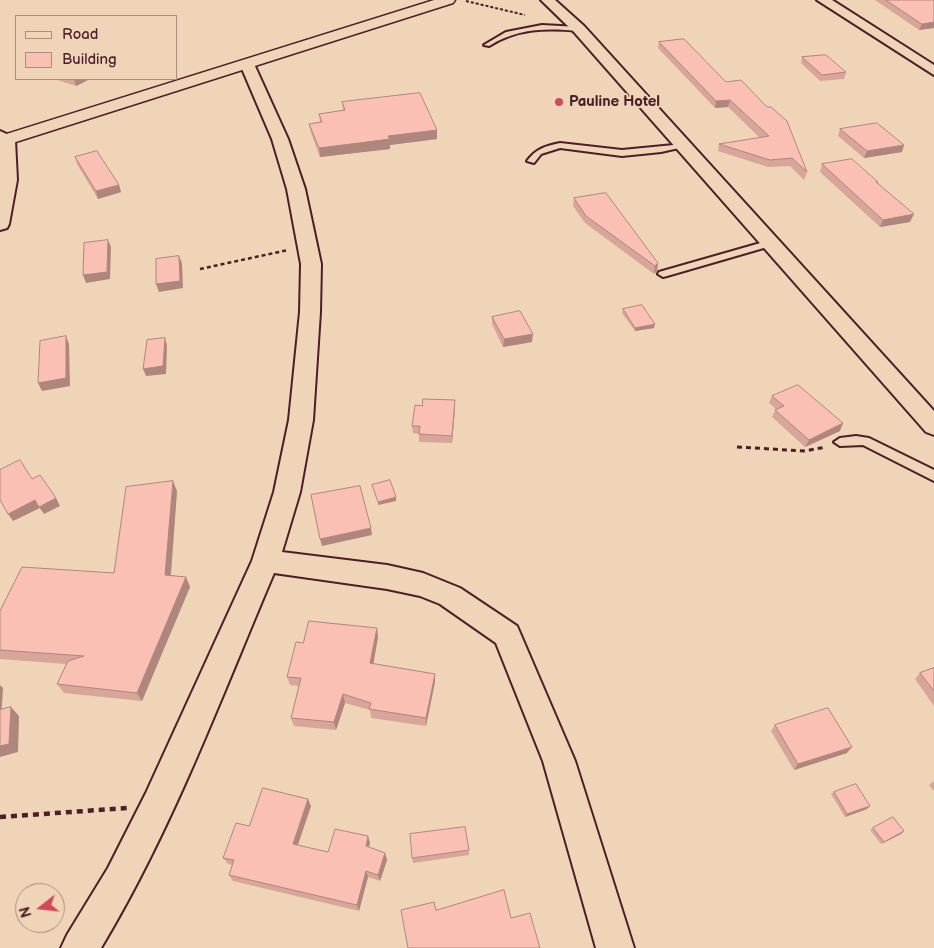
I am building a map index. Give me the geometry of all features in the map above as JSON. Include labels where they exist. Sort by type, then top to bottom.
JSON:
[{"type":"street","points":[[547,0],[579,29],[934,426]]},
{"type":"street","points":[[823,0],[932,68]]},
{"type":"street","points":[[0,224],[8,180],[2,139],[247,64],[437,1]]},
{"type":"street","points":[[80,948],[121,881],[158,805],[266,561],[287,492],[301,420],[310,312],[311,264],[296,189],[280,139],[247,64]]},
{"type":"street","points":[[266,561],[387,577],[423,586],[450,596],[507,634],[559,762],[615,948]]},
{"type":"lane","points":[[487,45],[502,34],[552,26],[579,29]]},
{"type":"lane","points":[[531,161],[537,153],[554,147],[570,146],[601,152],[622,153],[684,146]]},
{"type":"lane","points":[[663,274],[771,243]]},
{"type":"lane","points":[[840,442],[865,441],[934,476]]},
{"type":"path","points":[[460,0],[517,13],[552,26]]},
{"type":"path","points":[[200,269],[308,245]]},
{"type":"path","points":[[737,447],[752,445],[817,451],[840,442]]},
{"type":"path","points":[[0,817],[158,805]]},
{"type":"building","points":[[886,0],[934,0],[934,22],[922,24]]},
{"type":"building","points":[[684,39],[726,82],[741,80],[767,107],[771,107],[787,121],[807,172],[792,158],[770,160],[719,144],[769,136],[730,100],[716,101],[659,42]]},
{"type":"building","points":[[826,55],[846,72],[822,75],[802,57]]},
{"type":"building","points":[[420,93],[437,130],[388,136],[390,139],[319,148],[309,124],[322,122],[319,114],[345,110],[342,102]]},
{"type":"building","points":[[877,123],[904,145],[867,151],[840,129]]},
{"type":"building","points":[[97,151],[119,185],[96,191],[75,157]]},
{"type":"building","points":[[852,159],[914,214],[883,220],[822,164]]},
{"type":"building","points":[[606,193],[658,263],[655,266],[586,216],[574,198]]},
{"type":"building","points":[[108,240],[107,272],[83,275],[84,243]]},
{"type":"building","points":[[179,256],[180,281],[156,284],[156,259]]},
{"type":"building","points":[[642,305],[655,324],[635,328],[623,309]]},
{"type":"building","points":[[520,311],[533,334],[504,339],[492,317]]},
{"type":"building","points":[[66,336],[66,378],[38,383],[40,341]]},
{"type":"building","points":[[165,338],[163,366],[143,369],[147,340]]},
{"type":"building","points":[[798,385],[843,423],[809,440],[775,410],[784,406],[772,396]]},
{"type":"building","points":[[423,399],[455,400],[452,436],[419,434],[420,426],[412,426],[415,405],[422,406]]},
{"type":"building","points":[[20,460],[32,479],[40,475],[56,498],[39,507],[35,500],[8,514],[0,500],[0,470]]},
{"type":"building","points":[[390,480],[396,497],[378,502],[372,485]]},
{"type":"building","points":[[173,481],[165,575],[186,577],[137,693],[57,684],[68,661],[84,656],[0,650],[0,611],[22,567],[114,573],[126,487]]},
{"type":"building","points":[[360,486],[371,528],[320,539],[311,495]]},
{"type":"building","points":[[309,621],[377,628],[370,663],[435,674],[426,718],[369,709],[371,703],[343,694],[334,722],[291,718],[301,678],[287,677],[296,642],[303,643]]},
{"type":"building","points":[[934,668],[934,691],[920,673]]},
{"type":"building","points":[[11,707],[9,744],[0,746],[0,710]]},
{"type":"building","points":[[828,708],[852,747],[798,764],[775,725]]},
{"type":"building","points":[[856,784],[870,806],[847,814],[834,792]]},
{"type":"building","points":[[263,788],[308,799],[293,844],[328,852],[335,829],[368,836],[366,846],[385,853],[378,875],[366,871],[357,905],[229,875],[234,860],[223,858],[236,823],[249,826]]},
{"type":"building","points":[[893,817],[904,831],[884,842],[873,828]]},
{"type":"building","points":[[465,827],[469,850],[412,858],[410,834]]},
{"type":"building","points":[[504,890],[511,918],[530,913],[540,948],[408,948],[401,910],[434,902],[436,910]]},
{"type":"place","name":"Pauline Hotel","points":[[559,102]]}]
